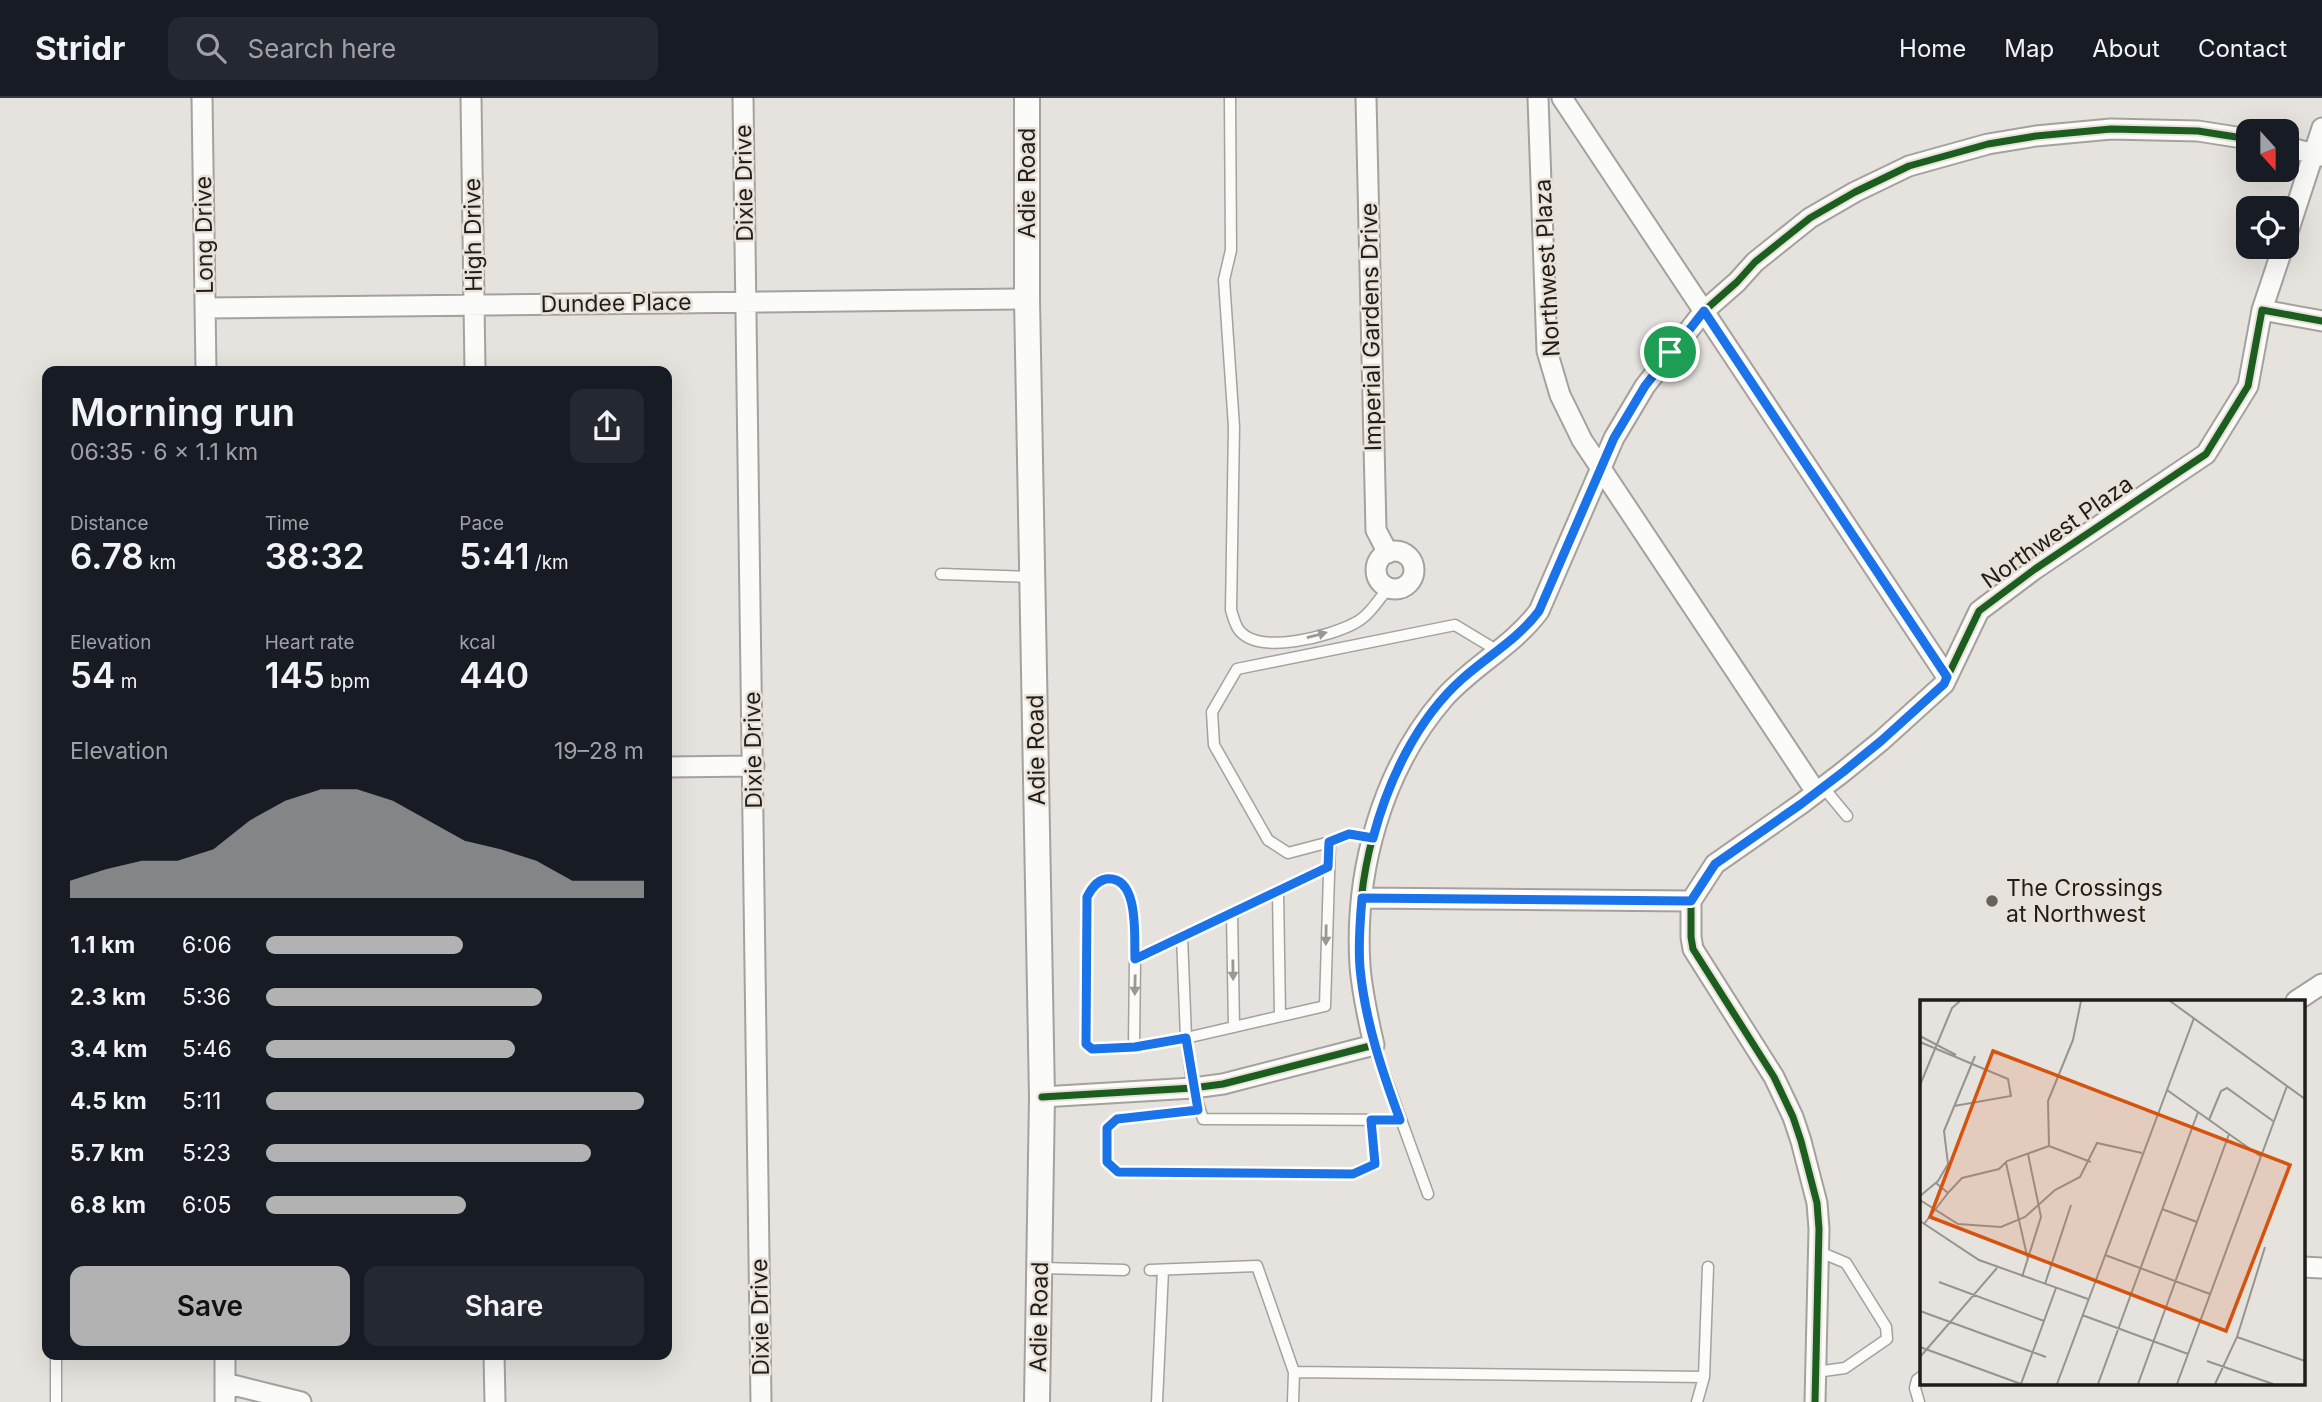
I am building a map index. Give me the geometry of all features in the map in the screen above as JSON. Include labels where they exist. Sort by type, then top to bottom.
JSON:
[{"type":"street","name":"Long Drive","points":[[202,98],[206,366]]},
{"type":"street","name":"High Drive","points":[[471,98],[475,366]]},
{"type":"street","name":"Dixie Drive","points":[[743,98],[761,1402]]},
{"type":"street","name":"Adie Road","points":[[1027,98],[1027,299],[1042,1097],[1037,1402]]},
{"type":"street","name":"Imperial Gardens Drive","points":[[1366,98],[1376,530],[1388,553]]},
{"type":"street","name":"Northwest Plaza","points":[[1538,98],[1548,351],[1560,395],[1582,440],[1600,468],[1820,790]]},
{"type":"street","points":[[1562,98],[1947,677]]},
{"type":"street","points":[[2299,204],[2318,155],[2322,128]]},
{"type":"street","points":[[1042,1097],[1193,1088],[1251,1079],[1374,1045],[1360,968],[1362,898],[1381,809],[1399,767],[1425,722],[1461,680],[1530,623],[1545,600],[1614,438],[1645,386],[1704,311],[1755,262],[1811,218],[1855,192],[1909,166],[1989,144],[2090,130],[2198,131],[2236,137]]},
{"type":"street","points":[[2300,151],[2318,155]]},
{"type":"street","name":"Northwest Plaza","points":[[1691,901],[1715,864],[1820,790],[1881,741],[1944,684],[1979,611],[2035,569],[2206,454],[2248,386],[2262,310],[2279,259]]},
{"type":"street","name":"Dundee Place","points":[[205,308],[1027,299]]},
{"type":"street","points":[[2262,310],[2322,321]]},
{"type":"street","points":[[1388,553],[1405,554],[1413,563],[1414,574],[1407,585],[1395,589],[1389,587],[1383,584],[1377,573],[1379,560],[1388,553]]},
{"type":"street","points":[[672,766],[754,766]]},
{"type":"street","points":[[1362,898],[1691,901],[1693,949],[1774,1077],[1793,1117],[1817,1203],[1820,1252],[1815,1402]]},
{"type":"street","points":[[2298,1000],[2322,984]]},
{"type":"street","points":[[2304,1267],[2322,1268]]},
{"type":"street","points":[[225,1360],[225,1392],[301,1402]]},
{"type":"street","points":[[494,1360],[495,1402]]},
{"type":"lane","points":[[1230,98],[1231,250],[1224,280],[1234,427],[1231,610],[1239,630],[1250,639],[1284,643],[1355,623],[1389,587]]},
{"type":"lane","points":[[941,574],[1032,577]]},
{"type":"lane","points":[[1373,838],[1349,834],[1288,853],[1268,840],[1214,745],[1212,712],[1237,668],[1455,625],[1498,652]]},
{"type":"lane","points":[[1820,790],[1847,816]]},
{"type":"lane","points":[[1135,1047],[1133,910],[1127,889],[1118,881],[1105,879],[1092,886],[1087,897],[1086,1044],[1092,1049],[1135,1047],[1186,1038],[1325,1006],[1329,842]]},
{"type":"lane","points":[[1135,959],[1328,867]]},
{"type":"lane","points":[[1278,891],[1280,1016]]},
{"type":"lane","points":[[1232,912],[1234,1027]]},
{"type":"lane","points":[[1182,936],[1186,1038],[1193,1088],[1203,1119],[1400,1120]]},
{"type":"lane","points":[[1374,1045],[1428,1194]]},
{"type":"lane","points":[[1198,1110],[1117,1119],[1107,1128],[1107,1162],[1118,1172],[1353,1174],[1375,1164],[1371,1120]]},
{"type":"lane","points":[[1816,1372],[1845,1368],[1887,1339],[1886,1328],[1846,1263],[1820,1252]]},
{"type":"lane","points":[[1150,1270],[1257,1266],[1294,1372],[1293,1402]]},
{"type":"lane","points":[[1697,1402],[1704,1377],[1708,1266]]},
{"type":"lane","points":[[1040,1268],[1124,1270]]},
{"type":"lane","points":[[1157,1402],[1163,1270]]},
{"type":"lane","points":[[56,1360],[56,1402]]},
{"type":"lane","points":[[1294,1372],[1704,1377]]},
{"type":"lane","points":[[1919,1402],[1915,1388],[1920,1378]]},
{"type":"cycle path","points":[[1042,1097],[1223,1084],[1374,1045],[1360,966],[1362,894],[1377,823],[1404,756],[1445,697],[1517,635],[1539,611],[1614,438],[1645,386],[1704,311],[1755,262],[1810,218],[1855,192],[1909,166],[1988,144],[2036,136],[2111,129],[2198,131],[2236,137]]},
{"type":"cycle path","points":[[1815,1402],[1819,1229],[1817,1203],[1793,1117],[1774,1077],[1693,949],[1691,901],[1715,864],[1843,772],[1944,684],[1979,611],[2035,569],[2206,454],[2248,386],[2262,310],[2322,321]]},
{"type":"place","name":"The Crossings at Northwest","points":[[1992,901]]},
{"type":"route","points":[[1704,311],[1947,677],[1944,684],[1843,772],[1715,864],[1691,901],[1362,898],[1359,936],[1365,998],[1374,1045],[1400,1120],[1371,1120],[1375,1164],[1353,1174],[1118,1172],[1107,1162],[1107,1128],[1117,1119],[1198,1110],[1186,1038],[1135,1047],[1092,1049],[1086,1044],[1087,897],[1092,886],[1105,879],[1118,881],[1127,889],[1133,910],[1135,959],[1328,867],[1329,842],[1349,834],[1373,838],[1381,809],[1399,767],[1425,722],[1461,680],[1505,647],[1539,611],[1614,438],[1645,386],[1670,352],[1704,311]]}]
